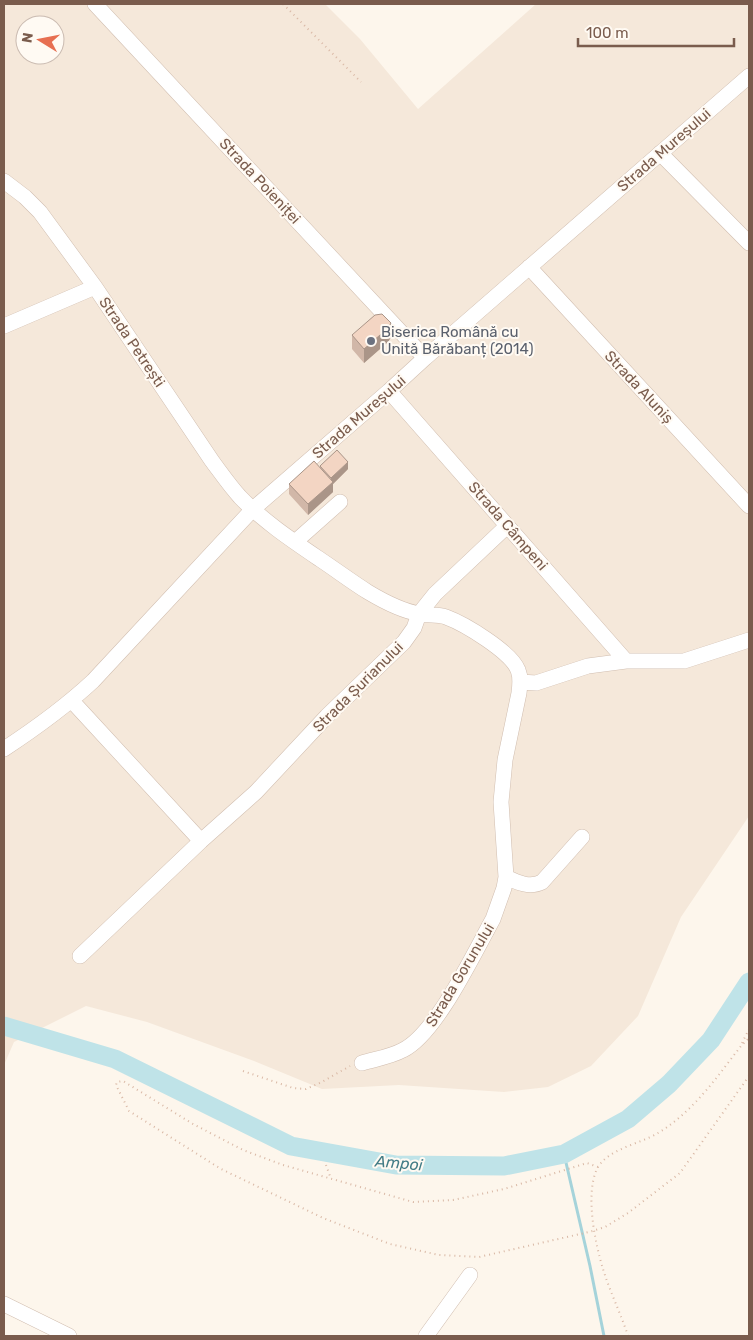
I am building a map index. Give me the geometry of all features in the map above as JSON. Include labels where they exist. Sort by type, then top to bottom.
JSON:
[{"type":"street","name":"Strada Poieniței","points":[[95,4],[424,358]]},
{"type":"street","name":"Strada Mureșului","points":[[4,749],[42,725],[93,681],[253,510],[424,358],[749,76]]},
{"type":"street","points":[[660,153],[746,233]]},
{"type":"street","name":"Strada Petrești","points":[[4,182],[25,197],[40,212],[96,287],[212,461],[231,487],[253,510]]},
{"type":"street","name":"Strada Aluniș","points":[[529,267],[749,506]]},
{"type":"street","points":[[4,326],[96,287]]},
{"type":"street","name":"Strada Câmpeni","points":[[389,391],[626,661]]},
{"type":"street","points":[[295,542],[340,502]]},
{"type":"street","points":[[253,510],[295,542],[368,592],[390,604],[419,614],[443,616],[456,621],[482,636],[512,659],[519,671],[520,682],[536,683],[588,666],[626,661],[684,661],[749,640]]},
{"type":"street","name":"Strada Șurianului","points":[[80,956],[201,841],[256,792],[327,716],[404,642],[414,628],[419,614],[435,594],[507,526]]},
{"type":"street","name":"Strada Gorunului","points":[[362,1063],[402,1051],[420,1038],[432,1024],[493,919],[506,878],[501,802],[505,760],[520,682]]},
{"type":"street","points":[[72,701],[201,841]]},
{"type":"street","points":[[506,878],[528,885],[542,882],[582,837]]},
{"type":"street","points":[[426,1336],[470,1275]]},
{"type":"street","points":[[4,1304],[69,1336]]},
{"type":"path","points":[[282,4],[362,82]]},
{"type":"path","points":[[741,1046],[749,1029]]},
{"type":"path","points":[[628,1336],[603,1269],[594,1230],[590,1201],[592,1183],[598,1167],[618,1150],[658,1133],[680,1117],[697,1101],[749,1038]]},
{"type":"path","points":[[243,1071],[293,1088],[306,1089],[322,1082],[348,1066],[362,1063]]},
{"type":"path","points":[[598,1167],[587,1163],[504,1189],[453,1200],[413,1202],[283,1165],[243,1150],[193,1124],[123,1081],[117,1082],[116,1085],[130,1111],[220,1169],[323,1218],[390,1244],[438,1255],[479,1257],[589,1232],[605,1227],[628,1213],[680,1173],[749,1076]]},
{"type":"path","points":[[326,1165],[331,1179]]},
{"type":"shaded area","points":[[4,4],[325,4],[360,39],[418,109],[536,4],[749,4],[749,816],[681,917],[638,1016],[591,1066],[548,1087],[504,1092],[399,1085],[322,1089],[254,1061],[147,1022],[86,1006],[14,1042],[4,1065]]},
{"type":"building","points":[[382,314],[391,323],[388,328],[364,349],[352,335],[375,315]]},
{"type":"building","points":[[337,450],[348,462],[331,478],[320,466]]},
{"type":"building","points":[[314,461],[333,482],[308,504],[289,484]]},
{"type":"waterway","name":"Ampoi","points":[[4,1026],[115,1059],[291,1146],[396,1165],[504,1166],[564,1154],[628,1119],[669,1084],[711,1040],[749,982]]},
{"type":"waterway","points":[[564,1154],[604,1336]]},
{"type":"place","name":"Biserica Română cu Unită Bărăbanț (2014)","points":[[371,341]]}]
